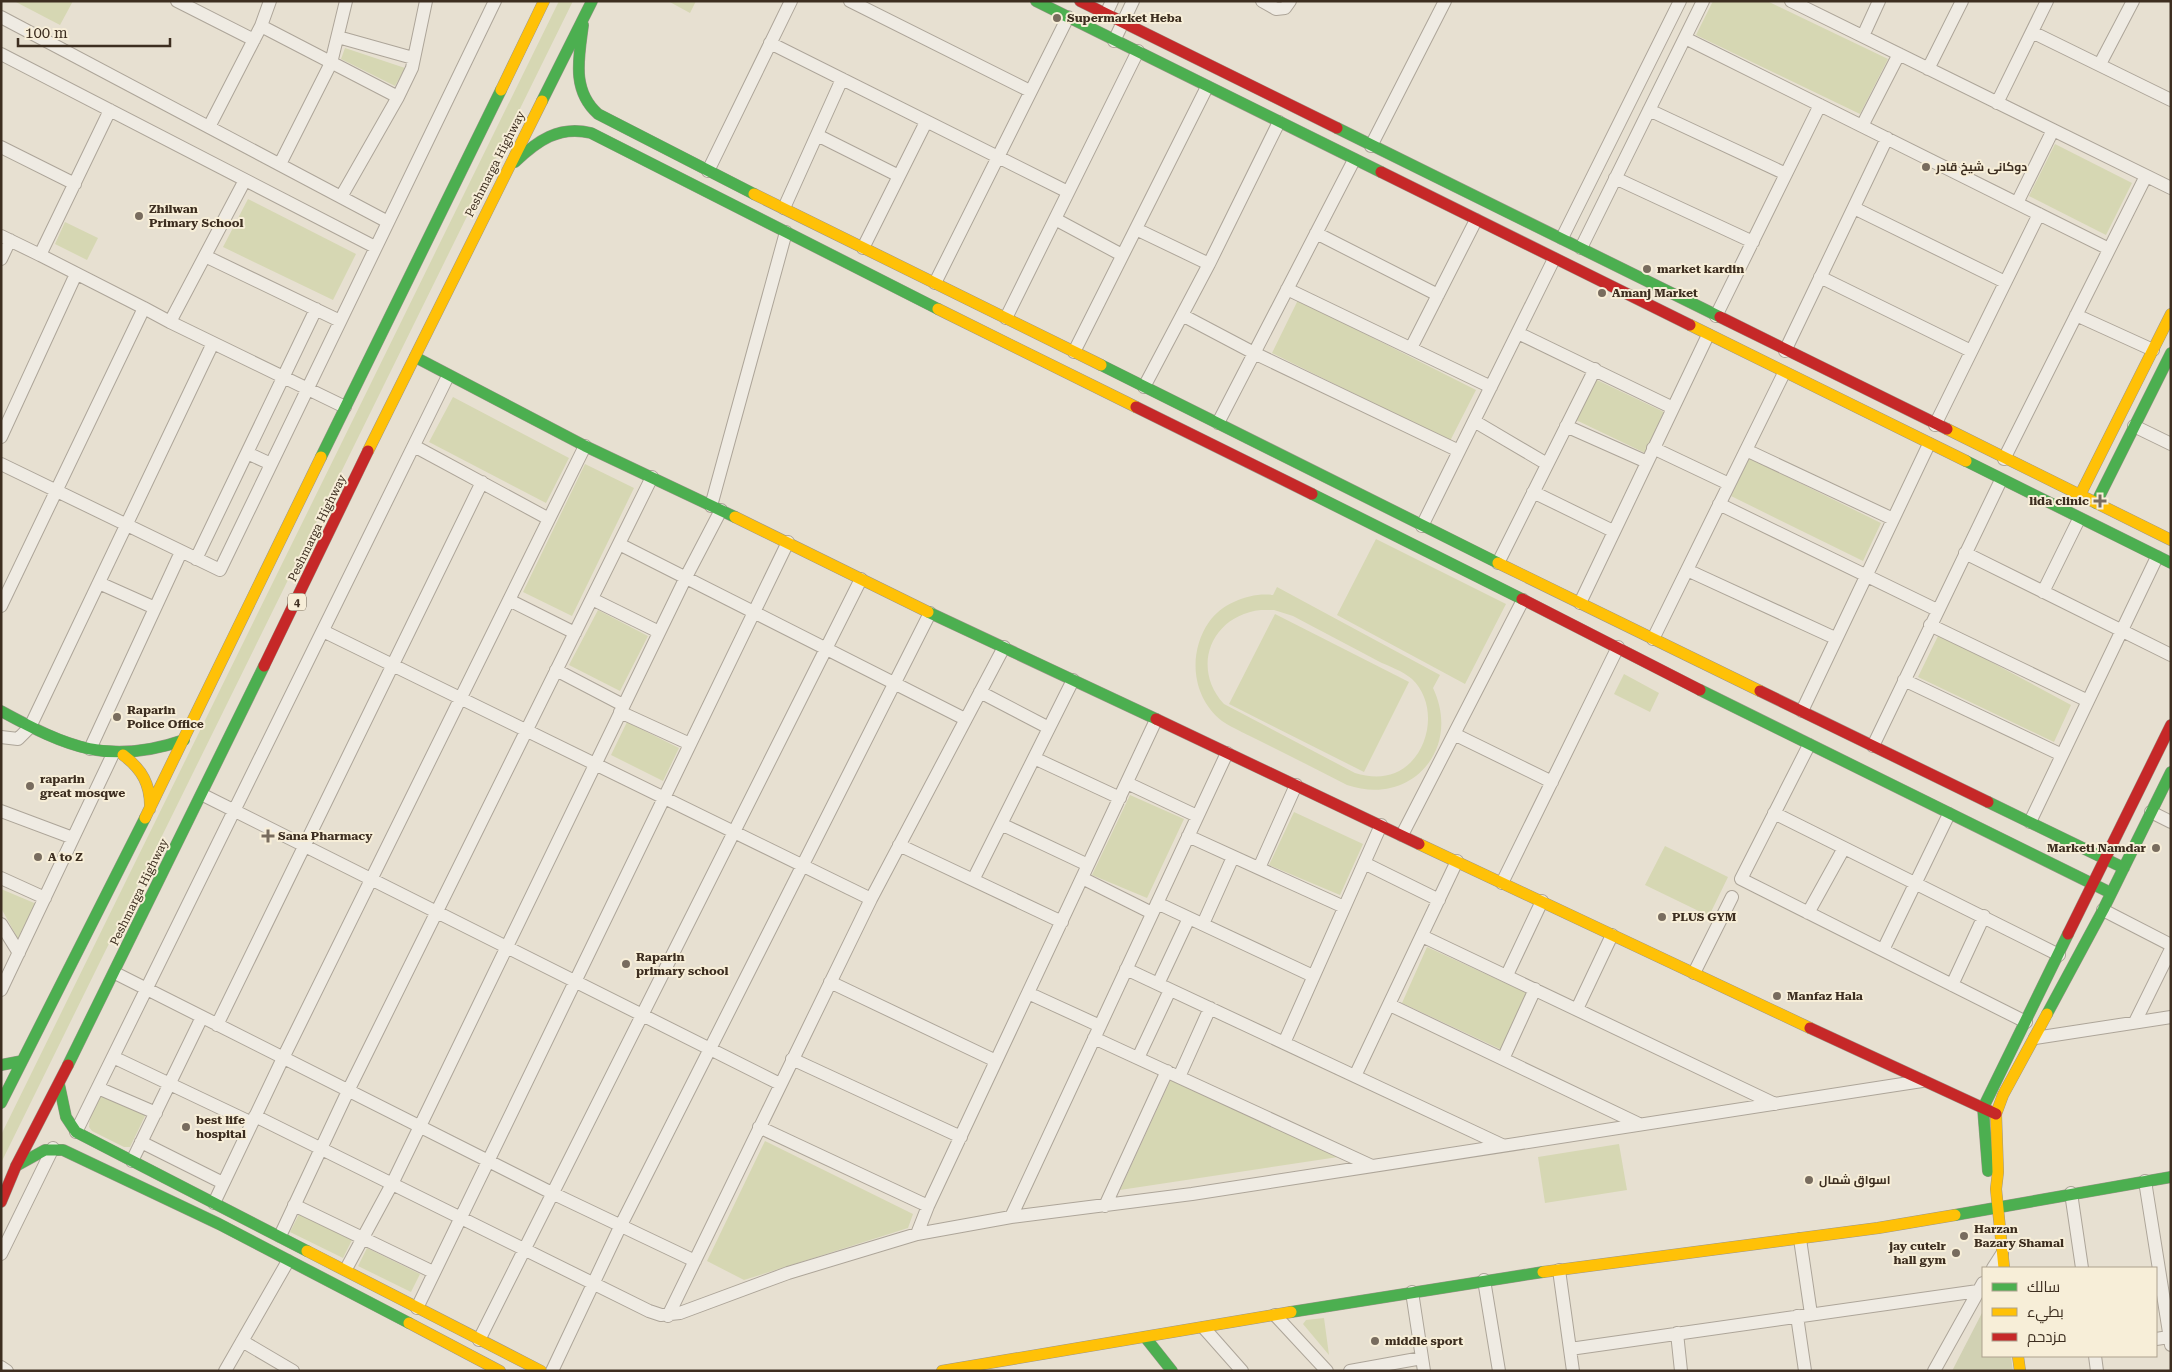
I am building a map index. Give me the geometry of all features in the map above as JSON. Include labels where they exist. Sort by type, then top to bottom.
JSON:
[{"type":"main road","name":"Peshmarga Highway","points":[[3,1097],[150,809],[544,1]]},
{"type":"main road","name":"Peshmarga Highway","points":[[1,1202],[16,1166],[115,973],[415,357],[592,1]]},
{"type":"main road","points":[[1036,1],[2171,564]]},
{"type":"main road","points":[[1080,1],[1562,238],[1785,351],[2171,540]]},
{"type":"main road","points":[[583,20],[579,75],[584,101],[598,114],[660,147],[1218,423],[1366,499],[1653,639],[1672,662],[1809,745],[2111,893]]},
{"type":"main road","points":[[507,171],[541,140],[553,133],[566,130],[591,134],[887,284],[1357,516],[1618,648],[1672,662],[1802,711],[2124,868]]},
{"type":"main road","points":[[650,165],[660,147]]},
{"type":"main road","points":[[887,284],[896,265]]},
{"type":"main road","points":[[2080,495],[2171,314]]},
{"type":"main road","points":[[2096,503],[2171,353]]},
{"type":"main road","points":[[415,357],[448,376],[585,446],[788,542],[930,613],[1922,1081],[1996,1114]]},
{"type":"main road","points":[[1098,388],[1107,369]]},
{"type":"main road","points":[[1884,422],[1893,404]]},
{"type":"main road","points":[[1357,516],[1366,499]]},
{"type":"main road","points":[[1,711],[30,728],[90,749],[118,754],[153,751],[184,740]]},
{"type":"main road","points":[[1996,1189],[1988,1167],[1984,1139],[1984,1108],[2171,725]]},
{"type":"main road","points":[[118,754],[136,764],[145,777],[150,793],[150,809]]},
{"type":"main road","points":[[2004,1267],[1996,1206],[1998,1172],[1996,1114],[2004,1095],[2103,910],[2171,772]]},
{"type":"main road","points":[[1,1065],[22,1061]]},
{"type":"main road","points":[[59,1084],[66,1117],[76,1132],[346,1269],[417,1308],[541,1371]]},
{"type":"main road","points":[[16,1166],[44,1150],[53,1148],[63,1150],[219,1224],[500,1371]]},
{"type":"main road","points":[[944,1371],[1484,1280],[1878,1228],[2171,1177]]},
{"type":"main road","points":[[1145,1337],[1172,1371]]},
{"type":"main road","points":[[2018,1357],[2020,1371]]},
{"type":"street","points":[[177,1],[197,5],[254,40]]},
{"type":"street","points":[[209,127],[261,26],[270,1]]},
{"type":"street","points":[[280,164],[331,63],[346,1]]},
{"type":"street","points":[[340,197],[398,98],[412,68],[426,1]]},
{"type":"street","points":[[1,464],[220,570],[495,1]]},
{"type":"street","points":[[708,171],[791,1]]},
{"type":"street","points":[[850,1],[1030,91]]},
{"type":"street","points":[[1106,14],[1112,1]]},
{"type":"street","points":[[1114,40],[1133,1]]},
{"type":"street","points":[[1262,1],[1276,9],[1285,8],[1290,1]]},
{"type":"street","points":[[1372,146],[1445,1]]},
{"type":"street","points":[[1562,238],[1680,1]]},
{"type":"street","points":[[1581,248],[1703,1]]},
{"type":"street","points":[[1791,1],[2171,188]]},
{"type":"street","points":[[1863,36],[1880,1]]},
{"type":"street","points":[[1928,69],[1962,1]]},
{"type":"street","points":[[1997,103],[2047,1]]},
{"type":"street","points":[[2100,64],[2133,1]]},
{"type":"street","points":[[1,17],[388,222]]},
{"type":"street","points":[[935,283],[1068,17]]},
{"type":"street","points":[[261,26],[398,98]]},
{"type":"street","points":[[2032,32],[2171,100]]},
{"type":"street","points":[[338,36],[414,58]]},
{"type":"street","points":[[1685,38],[2109,249]]},
{"type":"street","points":[[770,43],[1068,192]]},
{"type":"street","points":[[1006,318],[1138,51]]},
{"type":"street","points":[[1,54],[375,247]]},
{"type":"street","points":[[1862,126],[1899,54]]},
{"type":"street","points":[[784,208],[842,79]]},
{"type":"street","points":[[1074,352],[1207,86]]},
{"type":"street","points":[[1716,316],[1820,105]]},
{"type":"street","points":[[40,255],[110,110]]},
{"type":"street","points":[[1649,110],[1786,174]]},
{"type":"street","points":[[863,248],[926,122]]},
{"type":"street","points":[[1144,387],[1209,264],[1279,122]]},
{"type":"street","points":[[2017,203],[2053,130]]},
{"type":"street","points":[[817,135],[899,176]]},
{"type":"street","points":[[1785,351],[1887,138]]},
{"type":"street","points":[[1,147],[74,184]]},
{"type":"street","points":[[1218,423],[1354,160]]},
{"type":"street","points":[[2004,459],[2146,176]]},
{"type":"street","points":[[1616,178],[1753,242]]},
{"type":"street","points":[[170,322],[245,180]]},
{"type":"street","points":[[1854,208],[2005,282]]},
{"type":"street","points":[[1935,425],[2039,214]]},
{"type":"street","points":[[1055,219],[1122,255]]},
{"type":"street","points":[[1411,348],[1476,220]]},
{"type":"street","points":[[1136,229],[1209,264]]},
{"type":"street","points":[[346,1269],[392,1184],[420,1127],[686,577],[716,508],[786,232]]},
{"type":"street","points":[[1316,233],[1438,295]]},
{"type":"street","points":[[1,259],[6,238],[170,322],[345,407]]},
{"type":"street","points":[[205,256],[340,320]]},
{"type":"street","points":[[1422,526],[1554,259]]},
{"type":"street","points":[[1,437],[76,274]]},
{"type":"street","points":[[1820,277],[1971,351]]},
{"type":"street","points":[[1287,289],[1491,387]]},
{"type":"street","points":[[1,606],[144,308]]},
{"type":"street","points":[[196,559],[316,309]]},
{"type":"street","points":[[1182,315],[1254,353],[1459,451]]},
{"type":"street","points":[[2076,315],[2153,350]]},
{"type":"street","points":[[1518,333],[1673,408]]},
{"type":"street","points":[[1580,603],[1708,335]]},
{"type":"street","points":[[1,737],[18,739],[30,728],[213,343]]},
{"type":"street","points":[[1498,563],[1595,369]]},
{"type":"street","points":[[1653,639],[1784,373]]},
{"type":"street","points":[[76,1132],[448,376]]},
{"type":"street","points":[[1474,421],[1547,464]]},
{"type":"street","points":[[1566,426],[1647,462]]},
{"type":"street","points":[[2134,426],[2171,444]]},
{"type":"street","points":[[1802,711],[1929,444]]},
{"type":"street","points":[[414,446],[549,519]]},
{"type":"street","points":[[214,1203],[283,1058],[585,446]]},
{"type":"street","points":[[1653,448],[1729,484]]},
{"type":"street","points":[[1746,450],[1893,519]]},
{"type":"street","points":[[247,453],[271,464]]},
{"type":"street","points":[[280,1236],[348,1091],[652,477]]},
{"type":"street","points":[[1873,746],[2001,480]]},
{"type":"street","points":[[216,1025],[482,482]]},
{"type":"street","points":[[1533,492],[1613,531]]},
{"type":"street","points":[[1719,504],[1937,610]]},
{"type":"street","points":[[2044,592],[2079,519]]},
{"type":"street","points":[[417,1308],[788,542]]},
{"type":"street","points":[[619,544],[965,719]]},
{"type":"street","points":[[90,749],[181,552]]},
{"type":"street","points":[[1965,553],[2171,655]]},
{"type":"street","points":[[2030,822],[2157,557]]},
{"type":"street","points":[[1687,570],[1836,638]]},
{"type":"street","points":[[479,1340],[861,579]]},
{"type":"street","points":[[99,583],[155,608]]},
{"type":"street","points":[[592,599],[659,632]]},
{"type":"street","points":[[509,600],[575,633]]},
{"type":"street","points":[[1402,835],[1523,600]]},
{"type":"street","points":[[552,1371],[620,1227],[930,613]]},
{"type":"street","points":[[1930,625],[2088,701]]},
{"type":"street","points":[[322,631],[870,899]]},
{"type":"street","points":[[668,1316],[870,899],[1004,647]]},
{"type":"street","points":[[1502,882],[1618,648]]},
{"type":"street","points":[[556,670],[622,709],[690,744]]},
{"type":"street","points":[[973,880],[1073,680]]},
{"type":"street","points":[[1904,680],[2062,755]]},
{"type":"street","points":[[980,692],[1050,728]]},
{"type":"street","points":[[917,1234],[960,1137],[1156,720]]},
{"type":"street","points":[[1454,734],[1552,782]]},
{"type":"street","points":[[1809,745],[1741,879],[2026,1022]]},
{"type":"street","points":[[1010,1217],[1227,752]]},
{"type":"street","points":[[1,990],[73,838],[118,754]]},
{"type":"street","points":[[1034,758],[1120,798]]},
{"type":"street","points":[[1127,783],[1198,816]]},
{"type":"street","points":[[1259,868],[1296,785]]},
{"type":"street","points":[[203,795],[780,1084]]},
{"type":"street","points":[[1,811],[73,838]]},
{"type":"street","points":[[2151,812],[2171,822]]},
{"type":"street","points":[[1774,813],[2059,954]]},
{"type":"street","points":[[1883,950],[1949,814]]},
{"type":"street","points":[[1001,824],[1088,865]]},
{"type":"street","points":[[1284,1043],[1381,825]]},
{"type":"street","points":[[1188,836],[1344,907]]},
{"type":"street","points":[[899,844],[1062,922]]},
{"type":"street","points":[[1808,913],[1844,848]]},
{"type":"street","points":[[1203,924],[1234,857]]},
{"type":"street","points":[[1355,1076],[1457,861]]},
{"type":"street","points":[[1364,863],[1439,900]]},
{"type":"street","points":[[1,878],[45,898]]},
{"type":"street","points":[[1082,878],[1155,908],[1190,918],[1313,976]]},
{"type":"street","points":[[1694,973],[1732,897]]},
{"type":"street","points":[[1507,976],[1542,901]]},
{"type":"street","points":[[2103,910],[2171,945]]},
{"type":"street","points":[[1952,985],[1984,916]]},
{"type":"street","points":[[1158,984],[1190,918]]},
{"type":"street","points":[[1,924],[19,953]]},
{"type":"street","points":[[1578,1009],[1612,935]]},
{"type":"street","points":[[1422,936],[1775,1104]]},
{"type":"street","points":[[2135,1022],[2171,949]]},
{"type":"street","points":[[1126,969],[1502,1145]]},
{"type":"street","points":[[115,973],[620,1227],[695,1262]]},
{"type":"street","points":[[830,982],[996,1061]]},
{"type":"street","points":[[1503,1059],[1535,989]]},
{"type":"street","points":[[1138,1058],[1170,990]]},
{"type":"street","points":[[1028,993],[1100,1026]]},
{"type":"street","points":[[1390,1005],[1638,1124]]},
{"type":"street","points":[[1104,1206],[1210,1008]]},
{"type":"street","points":[[132,1161],[202,1017]]},
{"type":"street","points":[[2035,1038],[2171,1017]]},
{"type":"street","points":[[1094,1038],[1372,1166]]},
{"type":"street","points":[[113,1057],[169,1084],[322,1149],[655,1314],[668,1316],[788,1273],[917,1234],[1010,1217],[1104,1206],[1922,1081]]},
{"type":"street","points":[[792,1059],[960,1137]]},
{"type":"street","points":[[98,1088],[156,1113]]},
{"type":"street","points":[[759,1127],[928,1206]]},
{"type":"street","points":[[141,1142],[223,1183]]},
{"type":"street","points":[[1,1254],[53,1148]]},
{"type":"street","points":[[2145,1181],[2168,1310],[2170,1341],[2157,1339]]},
{"type":"street","points":[[2071,1193],[2082,1267]]},
{"type":"street","points":[[294,1205],[433,1272]]},
{"type":"street","points":[[1800,1239],[1811,1314]]},
{"type":"street","points":[[1994,1267],[2002,1254]]},
{"type":"street","points":[[225,1371],[288,1261]]},
{"type":"street","points":[[1560,1270],[1574,1371]]},
{"type":"street","points":[[1484,1280],[1498,1371]]},
{"type":"street","points":[[1570,1348],[1811,1314],[1981,1287]]},
{"type":"street","points":[[1934,1371],[1981,1287]]},
{"type":"street","points":[[1350,1371],[1423,1364],[1412,1292]]},
{"type":"street","points":[[1275,1315],[1326,1371]]},
{"type":"street","points":[[1797,1316],[1805,1371]]},
{"type":"street","points":[[1204,1328],[1242,1371]]},
{"type":"street","points":[[1676,1333],[1681,1371]]},
{"type":"street","points":[[242,1341],[293,1371]]},
{"type":"street","points":[[2095,1357],[2097,1371]]},
{"type":"street","points":[[1,1367],[7,1371]]},
{"type":"green space","points":[[14,1],[73,1],[60,25]]},
{"type":"green space","points":[[559,1],[573,1],[1,1163],[1,1135]]},
{"type":"green space","points":[[668,1],[696,1],[690,13]]},
{"type":"green space","points":[[1713,1],[1767,1],[1888,59],[1860,114],[1696,35]]},
{"type":"green space","points":[[345,48],[405,68],[395,86],[341,59]]},
{"type":"green space","points":[[2055,144],[2132,183],[2106,235],[2029,196]]},
{"type":"green space","points":[[248,199],[356,254],[333,300],[223,247]]},
{"type":"green space","points":[[65,222],[98,238],[87,260],[55,244]]},
{"type":"green space","points":[[1298,300],[1476,390],[1450,441],[1272,353]]},
{"type":"green space","points":[[1595,379],[1664,412],[1645,453],[1576,420]]},
{"type":"green space","points":[[453,397],[569,458],[546,503],[429,442]]},
{"type":"green space","points":[[1749,458],[1881,523],[1863,561],[1731,496]]},
{"type":"green space","points":[[585,464],[634,488],[572,616],[523,592]]},
{"type":"green space","points":[[1376,539],[1506,604],[1465,684],[1337,615]]},
{"type":"green space","points":[[1277,587],[1440,675],[1433,688],[1440,711],[1441,732],[1435,751],[1425,768],[1410,780],[1392,788],[1370,790],[1347,785],[1231,727],[1212,711],[1204,700],[1196,674],[1196,660],[1202,634],[1215,615],[1229,604],[1256,595],[1273,595]],"holes":[[[1261,610],[1274,610],[1293,616],[1412,679],[1424,698],[1428,720],[1427,732],[1423,743],[1411,762],[1399,771],[1385,776],[1355,773],[1224,704],[1214,690],[1209,674],[1208,659],[1211,645],[1219,632],[1230,622],[1244,614]]]},
{"type":"green space","points":[[598,610],[648,636],[620,691],[569,665]]},
{"type":"green space","points":[[1275,614],[1409,682],[1364,772],[1229,704]]},
{"type":"green space","points":[[1939,634],[2071,705],[2054,742],[1918,677]]},
{"type":"green space","points":[[1624,674],[1659,693],[1650,712],[1614,694]]},
{"type":"green space","points":[[627,722],[679,748],[663,781],[611,755]]},
{"type":"green space","points":[[1130,795],[1184,819],[1147,898],[1092,875]]},
{"type":"green space","points":[[1294,812],[1363,844],[1340,895],[1269,865]]},
{"type":"green space","points":[[1665,846],[1728,877],[1709,916],[1645,885]]},
{"type":"green space","points":[[1,889],[39,905],[18,939],[1,908]]},
{"type":"green space","points":[[1427,947],[1527,993],[1502,1050],[1402,1003]]},
{"type":"green space","points":[[1171,1079],[1338,1157],[1120,1190]]},
{"type":"green space","points":[[101,1093],[146,1114],[130,1147],[124,1147],[92,1131],[89,1127],[90,1117]]},
{"type":"green space","points":[[765,1141],[913,1214],[908,1228],[744,1280],[707,1261]]},
{"type":"green space","points":[[1619,1144],[1627,1190],[1545,1203],[1538,1157]]},
{"type":"green space","points":[[299,1214],[352,1240],[343,1258],[290,1232]]},
{"type":"green space","points":[[367,1248],[420,1274],[411,1292],[358,1266]]},
{"type":"green space","points":[[1982,1313],[1982,1357],[2011,1357],[2013,1371],[1952,1371]]},
{"type":"green space","points":[[1324,1318],[1329,1355],[1303,1324],[1306,1320]]},
{"type":"traffic: fast","points":[[542,101],[592,1]]},
{"type":"traffic: fast","points":[[1036,1],[1381,172]]},
{"type":"traffic: fast","points":[[583,25],[579,61],[580,84],[589,105],[598,114],[754,194]]},
{"type":"traffic: fast","points":[[321,457],[501,90]]},
{"type":"traffic: fast","points":[[1337,128],[1720,317]]},
{"type":"traffic: fast","points":[[515,162],[540,141],[559,133],[569,131],[591,133],[938,309]]},
{"type":"traffic: fast","points":[[2096,503],[2171,353]]},
{"type":"traffic: fast","points":[[415,357],[585,446],[735,517]]},
{"type":"traffic: fast","points":[[1101,365],[1498,563]]},
{"type":"traffic: fast","points":[[1966,461],[2171,563]]},
{"type":"traffic: fast","points":[[1312,494],[1522,599]]},
{"type":"traffic: fast","points":[[928,612],[1156,719]]},
{"type":"traffic: fast","points":[[68,1065],[264,666]]},
{"type":"traffic: fast","points":[[1700,690],[2111,893]]},
{"type":"traffic: fast","points":[[1,711],[47,734],[89,749],[133,752],[157,748],[184,740]]},
{"type":"traffic: fast","points":[[2047,1014],[2103,910],[2171,772]]},
{"type":"traffic: fast","points":[[1988,802],[2124,868]]},
{"type":"traffic: fast","points":[[1,1103],[145,818]]},
{"type":"traffic: fast","points":[[1988,1171],[1983,1108],[2068,934]]},
{"type":"traffic: fast","points":[[1,1065],[22,1061]]},
{"type":"traffic: fast","points":[[59,1084],[66,1117],[76,1132],[307,1251]]},
{"type":"traffic: fast","points":[[16,1166],[45,1150],[63,1150],[219,1224],[409,1323]]},
{"type":"traffic: fast","points":[[1955,1215],[2171,1177]]},
{"type":"traffic: fast","points":[[1291,1312],[1543,1272]]},
{"type":"traffic: fast","points":[[1145,1337],[1172,1371]]},
{"type":"traffic: slow","points":[[501,90],[544,1]]},
{"type":"traffic: slow","points":[[368,451],[542,101]]},
{"type":"traffic: slow","points":[[754,194],[1101,365]]},
{"type":"traffic: slow","points":[[938,309],[1136,407]]},
{"type":"traffic: slow","points":[[2080,495],[2171,314]]},
{"type":"traffic: slow","points":[[1690,325],[1966,461]]},
{"type":"traffic: slow","points":[[1947,429],[2171,540]]},
{"type":"traffic: slow","points":[[145,818],[321,457]]},
{"type":"traffic: slow","points":[[735,517],[928,612]]},
{"type":"traffic: slow","points":[[1498,563],[1760,691]]},
{"type":"traffic: slow","points":[[123,755],[130,760],[144,778],[149,792],[150,809]]},
{"type":"traffic: slow","points":[[1419,844],[1810,1028]]},
{"type":"traffic: slow","points":[[2004,1267],[1996,1189],[1998,1172],[1996,1114],[2003,1095],[2047,1014]]},
{"type":"traffic: slow","points":[[1543,1272],[1878,1228],[1955,1215]]},
{"type":"traffic: slow","points":[[307,1251],[541,1371]]},
{"type":"traffic: slow","points":[[942,1371],[1291,1312]]},
{"type":"traffic: slow","points":[[409,1323],[500,1371]]},
{"type":"traffic: slow","points":[[2018,1357],[2020,1371]]},
{"type":"traffic: jam","points":[[1080,1],[1337,128]]},
{"type":"traffic: jam","points":[[1381,172],[1690,325]]},
{"type":"traffic: jam","points":[[1720,317],[1947,429]]},
{"type":"traffic: jam","points":[[1136,407],[1312,494]]},
{"type":"traffic: jam","points":[[264,666],[368,451]]},
{"type":"traffic: jam","points":[[1522,599],[1700,690]]},
{"type":"traffic: jam","points":[[1760,691],[1988,802]]},
{"type":"traffic: jam","points":[[1156,719],[1419,844]]},
{"type":"traffic: jam","points":[[2068,934],[2171,725]]},
{"type":"traffic: jam","points":[[1810,1028],[1996,1114]]},
{"type":"traffic: jam","points":[[1,1202],[16,1166],[68,1065]]},
{"type":"place","name":"Supermarket Heba","points":[[1057,18]]},
{"type":"place","name":"دوکانی شیخ قادر","points":[[1926,167]]},
{"type":"place","name":"Zhilwan Primary School","points":[[139,216]]},
{"type":"place","name":"market kardin","points":[[1647,269]]},
{"type":"place","name":"Amanj Market","points":[[1602,293]]},
{"type":"place","name":"lida clinic","points":[[2100,501]]},
{"type":"place","name":"Raparin Police Office","points":[[117,717]]},
{"type":"place","name":"raparin great mosqwe","points":[[30,786]]},
{"type":"place","name":"Sana Pharmacy","points":[[268,836]]},
{"type":"place","name":"Marketi Namdar","points":[[2156,848]]},
{"type":"place","name":"A to Z","points":[[38,857]]},
{"type":"place","name":"PLUS GYM","points":[[1662,917]]},
{"type":"place","name":"Raparin primary school","points":[[626,964]]},
{"type":"place","name":"Manfaz Hala","points":[[1777,996]]},
{"type":"place","name":"best life hospital","points":[[186,1127]]},
{"type":"place","name":"اسواق شمال","points":[[1809,1180]]},
{"type":"place","name":"Harzan Bazary Shamal","points":[[1964,1236]]},
{"type":"place","name":"jay cutelr hall gym","points":[[1956,1253]]},
{"type":"place","name":"middle sport","points":[[1375,1341]]}]
